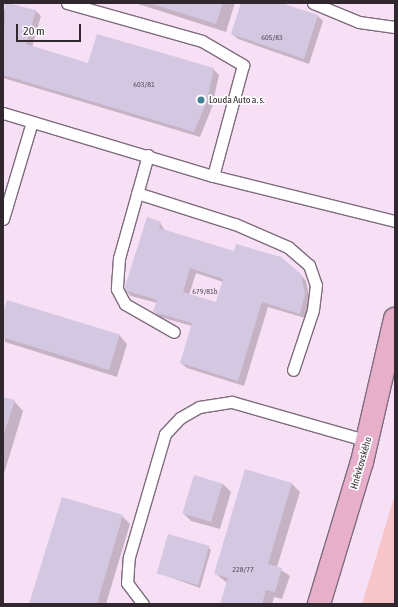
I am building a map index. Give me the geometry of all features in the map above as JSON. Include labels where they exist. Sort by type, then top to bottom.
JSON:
[{"type":"main road","name":"Hněvkovského","points":[[319,604],[368,442],[395,319]]},
{"type":"lane","points":[[67,3],[202,41],[243,65],[213,176]]},
{"type":"lane","points":[[313,3],[359,22],[395,27]]},
{"type":"lane","points":[[3,113],[148,155],[213,176],[395,221]]},
{"type":"lane","points":[[3,219],[32,122]]},
{"type":"lane","points":[[148,155],[119,258],[117,289],[125,304],[174,332]]},
{"type":"lane","points":[[137,193],[235,224],[288,247],[308,265],[316,285],[314,310],[293,370]]},
{"type":"lane","points":[[143,604],[127,583],[129,557],[165,434],[180,418],[199,407],[232,402],[368,442]]},
{"type":"shaded area","points":[[395,494],[395,604],[362,604]]},
{"type":"building","points":[[5,3],[36,10],[26,44],[88,63],[97,34],[214,68],[207,101],[194,132],[3,75]]},
{"type":"building","points":[[149,3],[223,3],[216,24]]},
{"type":"building","points":[[241,3],[281,3],[318,15],[304,59],[231,34]]},
{"type":"building","points":[[147,217],[161,222],[159,228],[234,251],[236,244],[281,257],[301,274],[305,294],[300,314],[262,302],[238,381],[180,363],[192,323],[153,312],[157,300],[124,290]],"holes":[[[190,268],[223,279],[216,302],[183,292]]]},
{"type":"building","points":[[7,300],[120,334],[109,370],[3,337],[3,313]]},
{"type":"building","points":[[3,397],[15,400],[3,437]]},
{"type":"building","points":[[245,469],[292,483],[268,564],[282,568],[275,592],[266,590],[262,604],[220,604],[228,578],[214,574]]},
{"type":"building","points":[[194,475],[223,484],[211,522],[182,513]]},
{"type":"building","points":[[62,497],[123,515],[97,604],[29,604]]},
{"type":"building","points":[[168,534],[209,546],[198,585],[157,573]]},
{"type":"place","name":"Louda Auto a. s.","points":[[201,100]]}]
